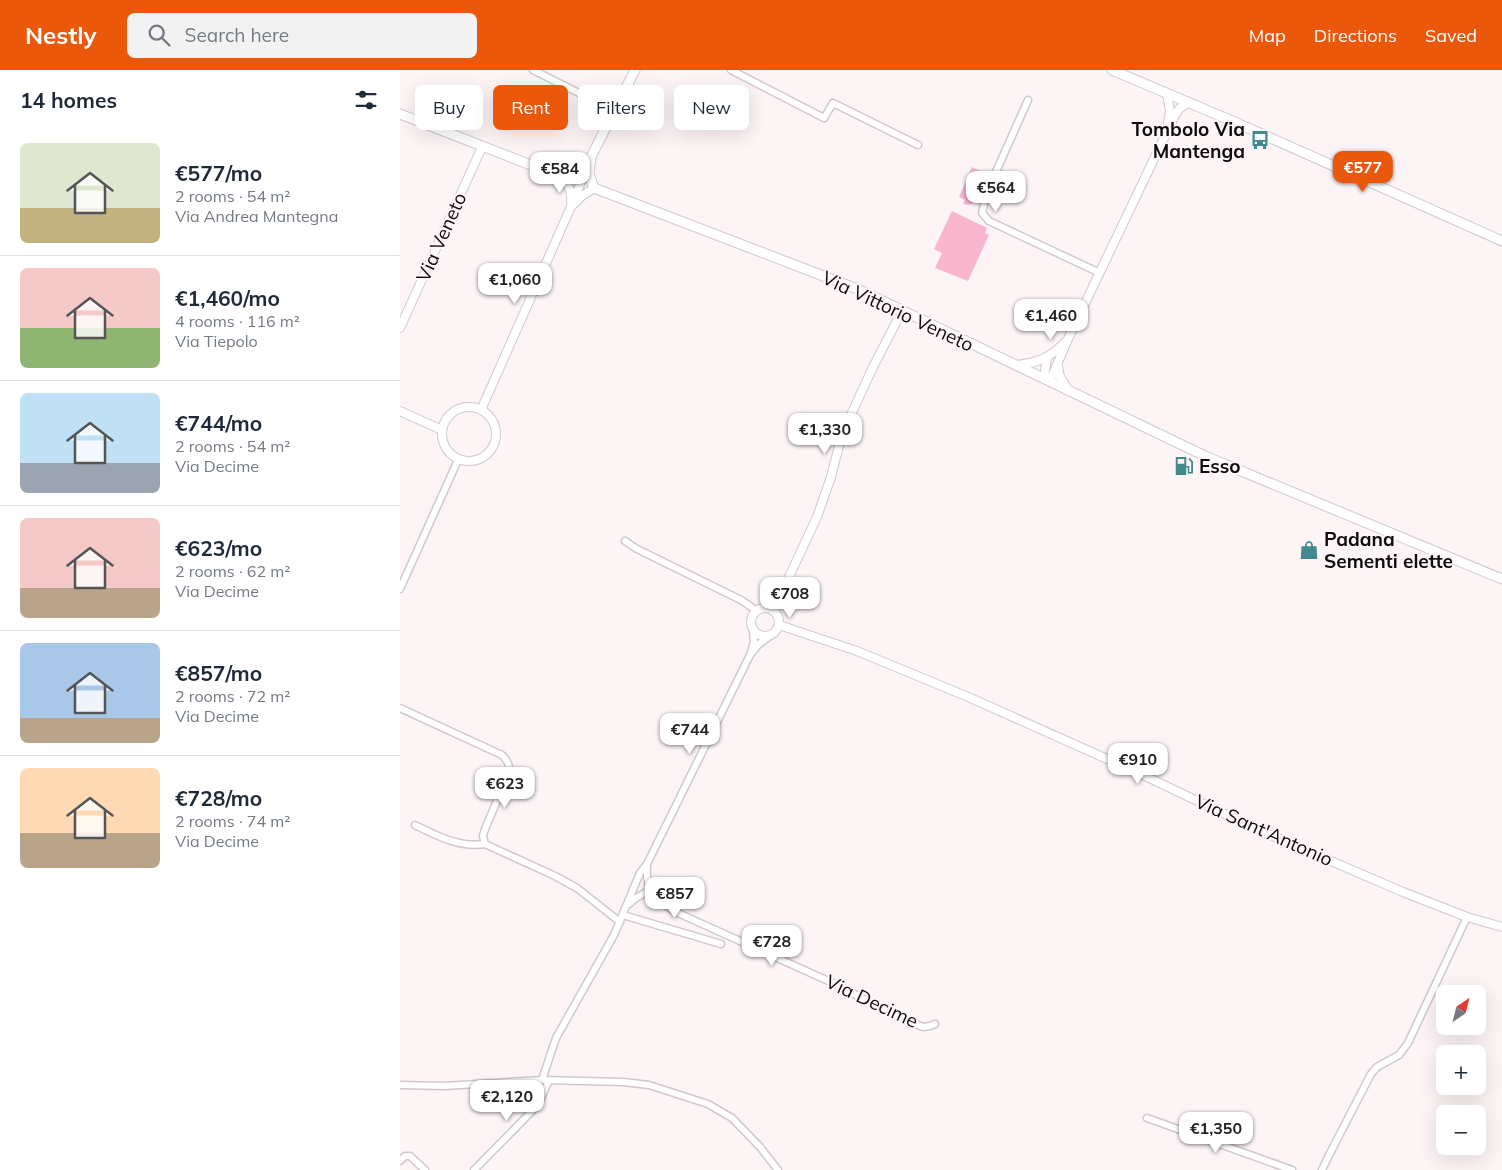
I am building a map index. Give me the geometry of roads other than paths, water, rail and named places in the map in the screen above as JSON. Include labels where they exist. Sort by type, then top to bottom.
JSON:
[{"type":"main road","points":[[628,85],[635,70]]},
{"type":"main road","points":[[1112,70],[1167,94],[1181,103],[1237,123],[1502,241]]},
{"type":"main road","points":[[400,114],[559,176],[591,157]]},
{"type":"main road","points":[[594,188],[589,174],[591,157],[605,130]]},
{"type":"main road","name":"Via Vittorio Veneto","points":[[594,188],[860,290],[1204,456],[1502,579]]},
{"type":"street","points":[[533,70],[578,92]]},
{"type":"street","points":[[731,70],[824,118],[833,104],[918,145]]},
{"type":"street","points":[[1167,94],[1170,111],[1168,130]]},
{"type":"street","points":[[1028,100],[995,174],[982,213],[989,221],[1100,273]]},
{"type":"street","points":[[1170,111],[1181,103]]},
{"type":"street","points":[[1047,380],[1058,366],[1068,339],[1181,103]]},
{"type":"street","name":"Via Veneto","points":[[400,328],[482,147]]},
{"type":"street","points":[[481,410],[591,157]]},
{"type":"street","points":[[559,176],[570,189],[570,209]]},
{"type":"street","points":[[570,209],[582,196],[594,188]]},
{"type":"street","points":[[773,611],[818,517],[831,478],[842,434],[873,367],[902,311]]},
{"type":"street","points":[[1016,365],[1047,358],[1057,351],[1068,339]]},
{"type":"street","points":[[1047,358],[1047,380]]},
{"type":"street","points":[[1058,366],[1060,376],[1069,392]]},
{"type":"street","points":[[472,407],[481,410],[487,414],[496,428],[495,444],[491,451],[476,461],[458,460],[445,448],[442,440],[444,422],[456,410],[472,407]]},
{"type":"street","points":[[400,411],[442,430]]},
{"type":"street","points":[[400,589],[458,460]]},
{"type":"street","points":[[624,541],[749,604],[757,611]]},
{"type":"street","points":[[474,1170],[538,1105],[556,1038],[622,919],[640,873],[647,864],[750,655],[754,642],[752,618],[757,611],[765,608],[773,611],[777,615],[779,625],[775,632],[759,644],[750,655]]},
{"type":"street","name":"Via Sant'Antonio","points":[[779,625],[857,651],[966,696],[1143,774],[1252,827],[1403,892],[1468,917],[1502,927]]},
{"type":"street","points":[[753,630],[762,636],[770,636]]},
{"type":"street","points":[[400,708],[502,755],[508,761],[510,767],[508,775],[483,836],[485,844]]},
{"type":"street","points":[[415,825],[440,837],[456,842],[485,844],[577,888],[622,919],[721,944]]},
{"type":"street","points":[[647,864],[646,877],[649,887]]},
{"type":"street","points":[[633,888],[649,887]]},
{"type":"street","points":[[627,906],[649,887]]},
{"type":"street","name":"Via Decime","points":[[649,887],[663,904],[678,913],[835,984],[923,1027],[935,1024]]},
{"type":"street","points":[[1322,1170],[1371,1074],[1377,1067],[1399,1055],[1408,1042],[1468,917]]},
{"type":"street","points":[[400,1085],[444,1086],[546,1080],[649,1085],[708,1104],[732,1118],[760,1147],[778,1170]]},
{"type":"street","points":[[1147,1118],[1292,1170]]},
{"type":"street","points":[[400,1161],[405,1156],[410,1156],[425,1170]]},
{"type":"place","name":"Tombolo Via Mantenga","points":[[1260,140]]},
{"type":"place","name":"Esso","points":[[1184,466]]},
{"type":"place","name":"Padana Sementi elette","points":[[1309,550]]}]
